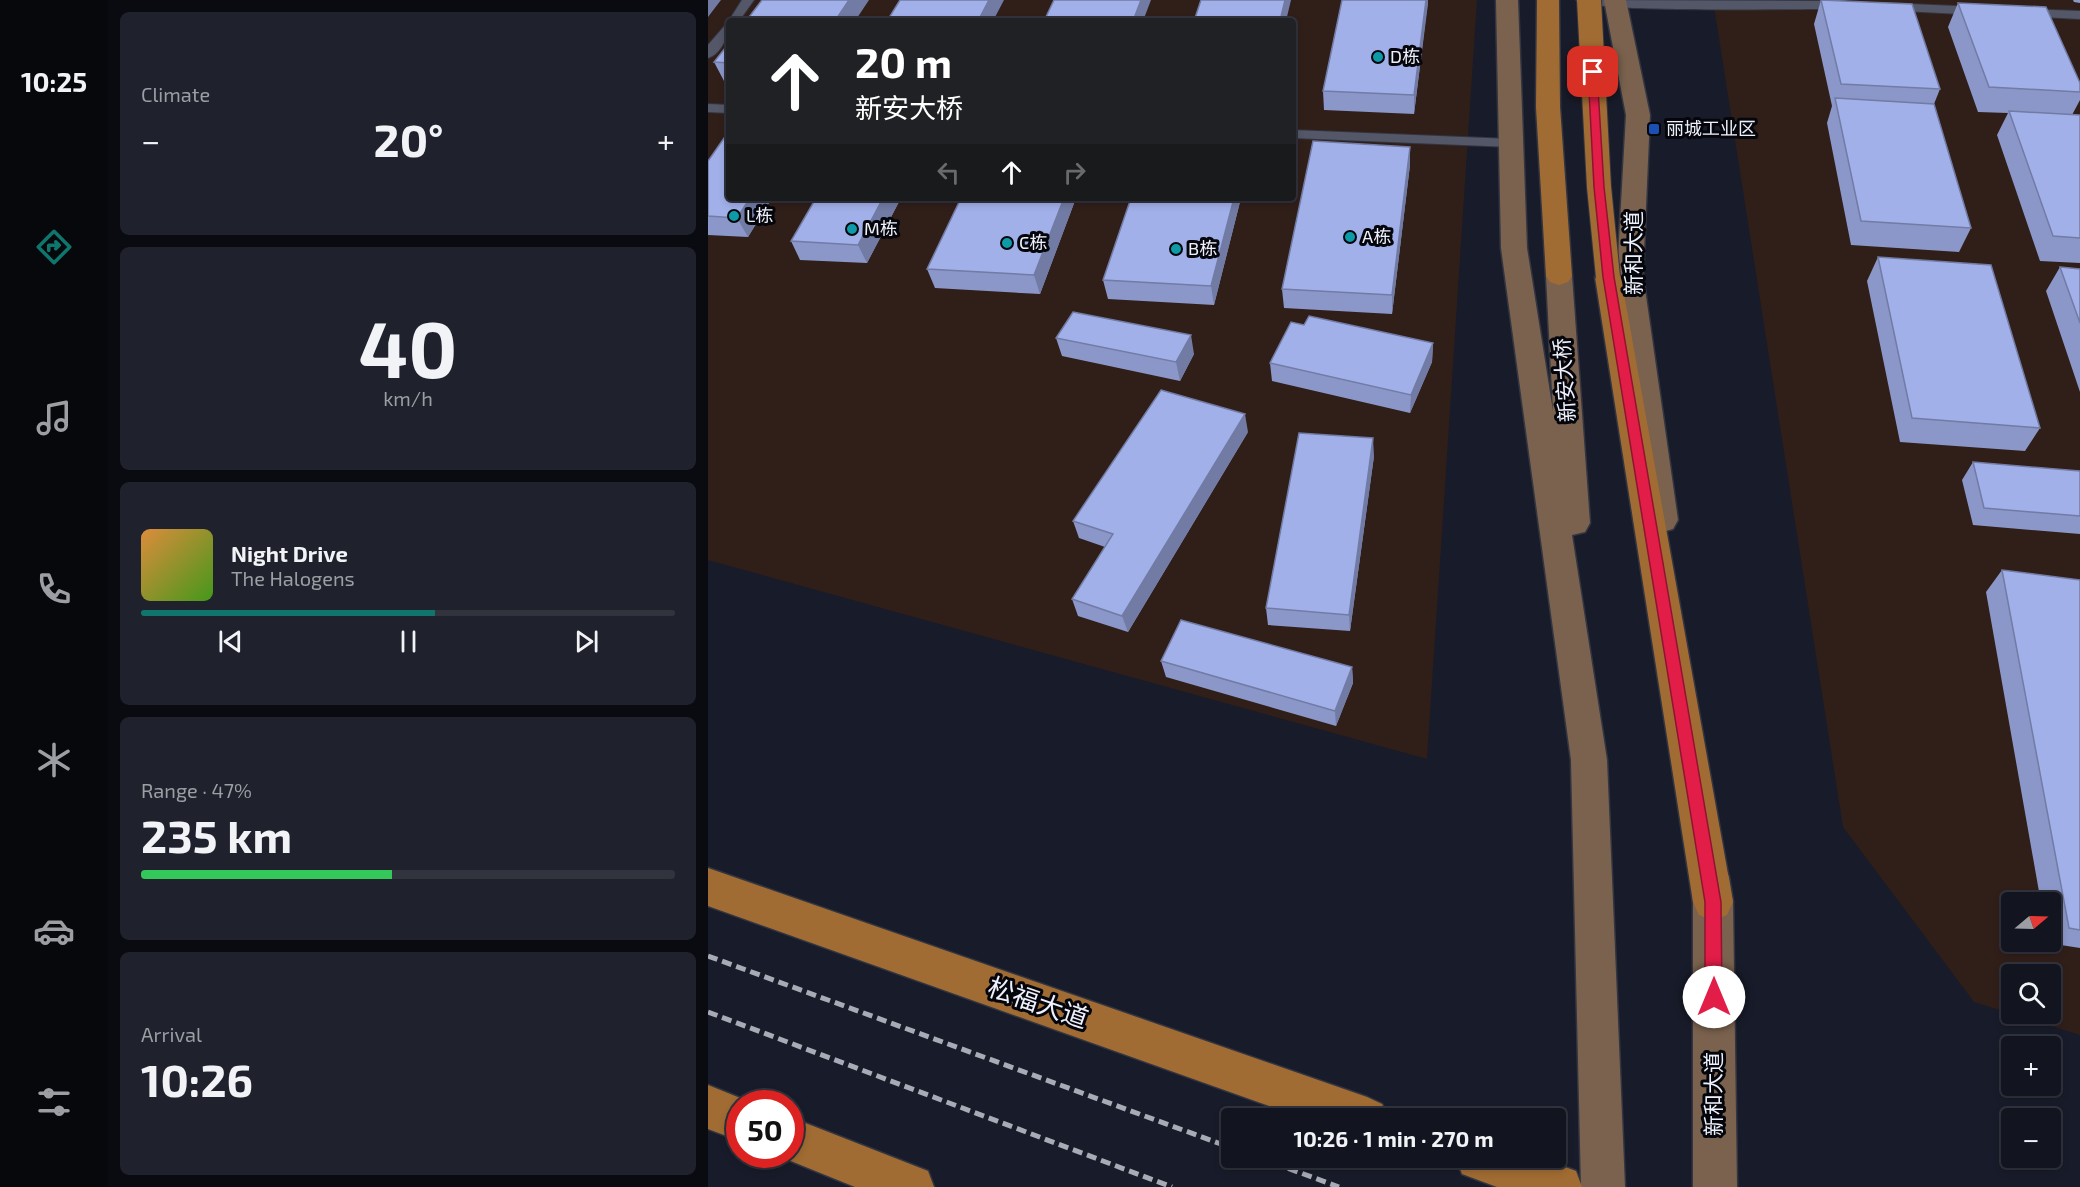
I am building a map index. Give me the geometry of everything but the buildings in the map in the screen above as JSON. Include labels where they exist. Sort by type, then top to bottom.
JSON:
[{"type":"main road","points":[[1507,0],[1514,248],[1589,760],[1603,1187]]},
{"type":"main road","name":"新安大桥","points":[[1548,0],[1548,106],[1589,760]]},
{"type":"main road","points":[[1607,1],[1599,187],[1608,277],[1713,902]]},
{"type":"main road","name":"新和大道","points":[[1607,1],[1638,115],[1630,275],[1713,902],[1715,1187]]},
{"type":"main road","name":"松福大道","points":[[708,886],[1336,1108]]},
{"type":"main road","points":[[708,1107],[726,1114]]},
{"type":"main road","points":[[804,1145],[912,1187]]},
{"type":"main road","points":[[1506,1168],[1560,1187]]},
{"type":"lane","points":[[735,18],[748,0]]},
{"type":"lane","points":[[1581,0],[1787,3],[2080,15]]},
{"type":"lane","points":[[708,34],[726,30]]},
{"type":"lane","points":[[708,54],[726,30]]},
{"type":"lane","points":[[708,108],[726,109]]},
{"type":"lane","points":[[1296,134],[1511,144]]},
{"type":"shaded area","points":[[708,0],[1477,0],[1427,759],[708,560]]},
{"type":"shaded area","points":[[1713,0],[2080,0],[2080,1035],[2045,1024],[2061,1024],[2061,964],[2001,964],[2001,1011],[1974,1002],[1843,827]]},
{"type":"railway","points":[[708,956],[1221,1144]]},
{"type":"railway","points":[[708,1012],[1172,1187]]},
{"type":"railway","points":[[1287,1168],[1339,1187]]},
{"type":"place","name":"D栋","points":[[1378,57]]},
{"type":"place","name":"丽城工业区","points":[[1654,129]]},
{"type":"place","name":"L栋","points":[[734,216]]},
{"type":"place","name":"M栋","points":[[852,229]]},
{"type":"place","name":"A栋","points":[[1350,237]]},
{"type":"place","name":"C栋","points":[[1007,243]]},
{"type":"place","name":"B栋","points":[[1176,249]]},
{"type":"route","points":[[1593,72],[1599,187],[1608,277],[1713,902],[1714,997]]}]
